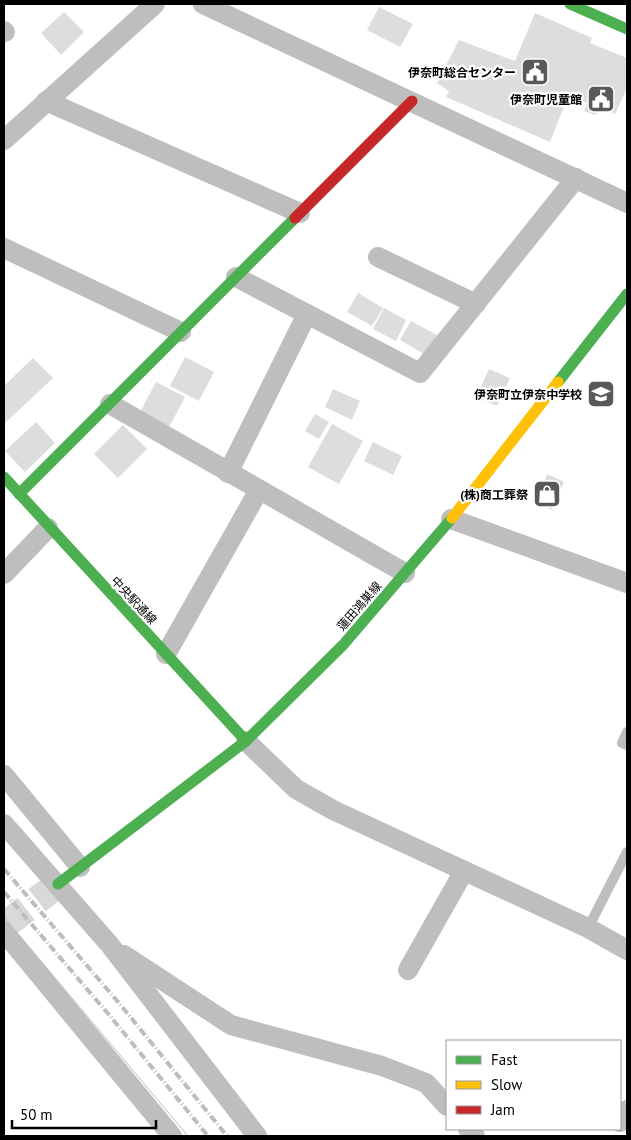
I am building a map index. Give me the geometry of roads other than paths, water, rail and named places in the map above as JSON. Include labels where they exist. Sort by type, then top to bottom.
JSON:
[{"type":"street","points":[[4,140],[155,4]]},
{"type":"street","points":[[203,4],[627,203]]},
{"type":"street","points":[[570,4],[627,29]]},
{"type":"street","points":[[46,101],[300,213]]},
{"type":"street","points":[[19,494],[412,101]]},
{"type":"street","points":[[236,277],[420,373],[576,178]]},
{"type":"street","points":[[4,248],[180,332]]},
{"type":"street","points":[[378,256],[476,304]]},
{"type":"street","name":"蓮田鴻巣線","points":[[58,884],[246,741],[343,645],[451,519],[627,294]]},
{"type":"street","points":[[228,472],[307,314]]},
{"type":"street","points":[[110,404],[405,573]]},
{"type":"street","name":"中央駅通線","points":[[4,477],[48,528],[246,741]]},
{"type":"street","points":[[166,654],[259,490]]},
{"type":"street","points":[[451,519],[627,583]]},
{"type":"street","points":[[4,574],[48,528]]},
{"type":"street","points":[[246,741],[296,789],[333,810],[588,928],[627,950]]},
{"type":"street","points":[[4,775],[80,867]]},
{"type":"street","points":[[4,824],[110,946],[257,1136]]},
{"type":"street","points":[[408,970],[464,870]]},
{"type":"street","points":[[4,932],[172,1136]]},
{"type":"street","points":[[110,946],[231,1025],[319,1048],[426,1083],[446,1105]]},
{"type":"lane","points":[[627,732],[622,743],[627,745]]},
{"type":"lane","points":[[588,928],[627,852]]},
{"type":"tunnel","points":[[4,926],[58,884]]},
{"type":"tram line","points":[[4,917],[188,1136]]},
{"type":"railway","points":[[4,869],[119,1003],[227,1136]]},
{"type":"railway","points":[[4,892],[110,1016],[208,1136]]},
{"type":"place","name":"伊奈町総合センター","points":[[535,72]]},
{"type":"place","name":"伊奈町児童館","points":[[601,99]]},
{"type":"place","name":"伊奈町立伊奈中学校","points":[[601,394]]},
{"type":"place","name":"(株)商工葬祭","points":[[547,494]]}]
